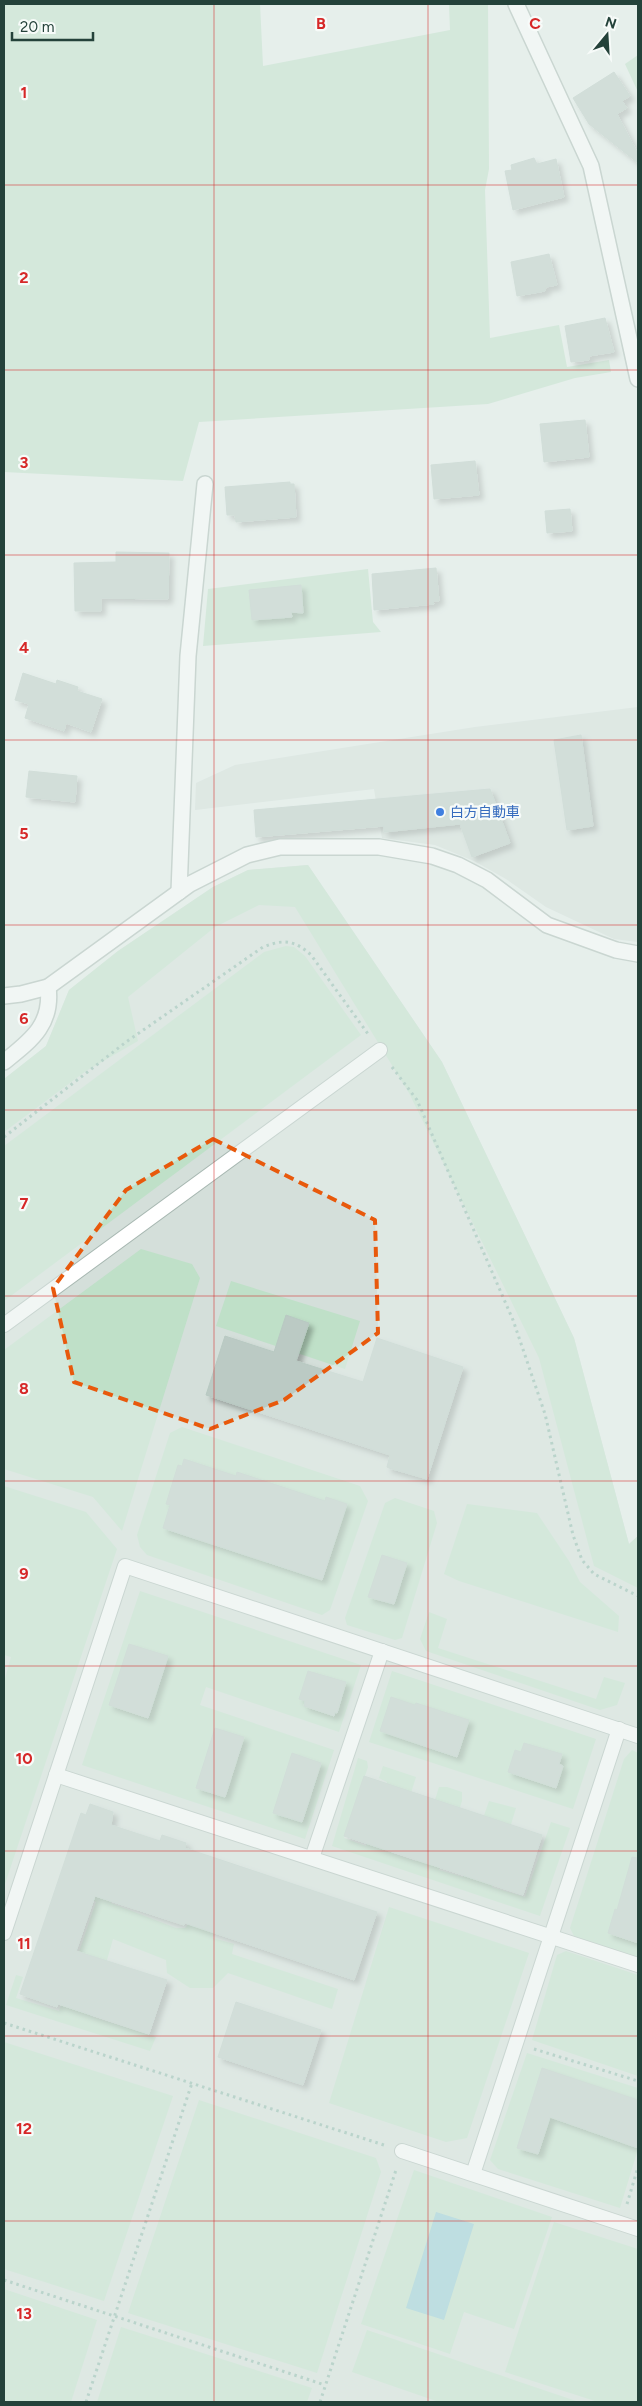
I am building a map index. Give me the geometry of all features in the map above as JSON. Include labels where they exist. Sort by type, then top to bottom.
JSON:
[{"type":"street","points":[[516,4],[591,166],[638,379]]},
{"type":"street","points":[[179,892],[188,656],[205,484]]},
{"type":"street","points":[[4,996],[48,987],[179,892],[224,865],[247,855],[280,847],[379,847],[432,856],[458,865],[487,880],[547,925],[616,950],[638,954]]},
{"type":"street","points":[[4,1062],[34,1039],[47,1011],[50,999],[48,987]]},
{"type":"lane","points":[[4,1325],[380,1050]]},
{"type":"lane","points":[[4,1933],[125,1566],[638,1736]]},
{"type":"lane","points":[[312,1858],[382,1651]]},
{"type":"lane","points":[[473,2174],[619,1729]]},
{"type":"lane","points":[[56,1775],[638,1965]]},
{"type":"lane","points":[[402,2151],[638,2228]]},
{"type":"path","points":[[4,1137],[126,1042],[263,947],[276,942],[291,941],[302,946],[311,955],[417,1100],[514,1320],[545,1414],[574,1535],[582,1560],[594,1574],[638,1596]]},
{"type":"path","points":[[4,2023],[402,2151],[320,2402]]},
{"type":"path","points":[[517,2043],[638,2082]]},
{"type":"path","points":[[86,2402],[192,2083]]},
{"type":"path","points":[[621,2223],[638,2167]]},
{"type":"path","points":[[4,2280],[325,2385]]},
{"type":"highlighted area","points":[[213,1139],[375,1220],[378,1333],[284,1400],[210,1429],[74,1382],[53,1288],[126,1190]]},
{"type":"shaded area","points":[[638,707],[638,942],[614,939],[546,907],[506,879],[474,861],[435,845],[382,838],[374,789],[195,810],[196,783],[235,765],[475,727]]},
{"type":"shaded area","points":[[308,865],[442,1062],[574,1338],[629,1544],[638,1536],[638,2402],[4,2402],[4,1079],[46,1046],[69,990],[118,951],[213,887],[248,870]]},
{"type":"green space","points":[[4,4],[260,4],[263,66],[450,30],[449,4],[488,4],[489,169],[485,190],[490,338],[559,325],[567,367],[609,360],[611,372],[575,378],[488,404],[199,422],[183,481],[4,472]]},
{"type":"green space","points":[[638,55],[638,92],[625,64]]},
{"type":"green space","points":[[368,569],[373,622],[381,632],[203,646],[208,589]]},
{"type":"green space","points":[[308,865],[442,1062],[574,1338],[629,1544],[638,1536],[638,1588],[594,1566],[539,1358],[409,1093],[295,907],[259,905],[215,927],[128,997],[138,1041],[86,1071],[4,1132],[4,1079],[46,1046],[69,990],[118,951],[213,887],[248,870]]},
{"type":"green space","points":[[286,946],[294,947],[305,956],[361,1035],[4,1301],[4,1146],[264,952]]},
{"type":"green space","points":[[141,1249],[192,1264],[200,1278],[122,1531],[93,1497],[4,1469],[4,1350]]},
{"type":"green space","points":[[231,1281],[360,1321],[345,1369],[216,1326]]},
{"type":"green space","points":[[182,1427],[360,1486],[368,1501],[330,1610],[322,1615],[147,1555],[140,1547],[137,1535],[170,1433]]},
{"type":"green space","points":[[4,1486],[86,1512],[117,1549],[4,1887],[4,1682],[11,1657],[4,1655]]},
{"type":"green space","points":[[395,1498],[434,1511],[437,1523],[402,1638],[395,1640],[347,1625],[345,1618],[385,1503]]},
{"type":"green space","points":[[467,1504],[537,1513],[569,1561],[580,1582],[619,1616],[618,1632],[459,1581],[444,1574]]},
{"type":"green space","points":[[140,1591],[361,1665],[339,1732],[206,1687],[200,1705],[334,1750],[305,1839],[82,1765]]},
{"type":"green space","points":[[429,1612],[447,1619],[438,1648],[596,1699],[604,1677],[625,1683],[617,1705],[600,1710],[426,1651],[420,1639]]},
{"type":"green space","points":[[392,1671],[596,1739],[573,1809],[369,1742]]},
{"type":"green space","points":[[632,1750],[638,1753],[638,1958],[574,1936],[570,1928],[624,1759]]},
{"type":"green space","points":[[358,1758],[367,1761],[368,1767],[344,1838],[366,1846],[387,1782],[379,1778],[383,1766],[416,1777],[392,1853],[416,1861],[439,1787],[447,1787],[462,1792],[462,1801],[439,1870],[463,1877],[489,1801],[516,1808],[492,1887],[525,1897],[551,1822],[570,1828],[540,1916],[332,1846]]},
{"type":"green space","points":[[93,1889],[115,1895],[111,1903],[176,1928],[185,1928],[195,1915],[219,1912],[213,1938],[234,1944],[232,1954],[338,1989],[332,2009],[228,1973],[213,1988],[190,1988],[167,1973],[166,1960],[113,1939],[91,2016],[156,2037],[150,2051],[6,2005],[16,1975],[23,1977],[16,1998],[59,2011],[96,1902],[90,1899]]},
{"type":"green space","points":[[389,1907],[529,1953],[467,2138],[446,2142],[329,2103]]},
{"type":"green space","points":[[566,1951],[638,1975],[638,2076],[532,2040],[557,1955]]},
{"type":"green space","points":[[4,2042],[173,2096],[104,2301],[4,2269]]},
{"type":"green space","points":[[527,2053],[638,2088],[638,2149],[620,2208],[498,2169],[490,2160]]},
{"type":"green space","points":[[199,2100],[376,2158],[381,2172],[317,2373],[128,2313]]},
{"type":"green space","points":[[414,2170],[552,2217],[514,2329],[464,2312],[450,2354],[361,2324]]},
{"type":"green space","points":[[554,2222],[638,2249],[638,2402],[598,2402],[505,2372]]},
{"type":"green space","points":[[4,2289],[97,2320],[71,2402],[4,2402]]},
{"type":"green space","points":[[121,2327],[312,2388],[307,2402],[97,2402]]},
{"type":"green space","points":[[367,2330],[579,2402],[439,2402],[352,2372]]},
{"type":"water","points":[[436,2212],[474,2224],[444,2320],[406,2308]]},
{"type":"building","points":[[614,72],[630,96],[622,101],[627,108],[617,114],[638,154],[638,163],[589,124],[573,98]]},
{"type":"building","points":[[534,158],[537,164],[556,159],[564,197],[513,210],[505,171],[512,170],[511,165]]},
{"type":"building","points":[[549,254],[557,285],[546,287],[545,291],[517,296],[511,262]]},
{"type":"building","points":[[605,318],[614,352],[589,356],[589,360],[571,362],[565,326]]},
{"type":"building","points":[[585,420],[589,457],[544,462],[540,424]]},
{"type":"building","points":[[475,461],[479,495],[434,499],[431,465]]},
{"type":"building","points":[[290,482],[290,484],[294,484],[296,517],[236,522],[235,515],[227,515],[225,487]]},
{"type":"building","points":[[570,509],[572,531],[547,533],[545,511]]},
{"type":"building","points":[[116,552],[169,553],[168,599],[101,598],[101,611],[75,611],[74,563],[116,562]]},
{"type":"building","points":[[436,568],[439,601],[433,601],[434,604],[374,610],[372,574]]},
{"type":"building","points":[[301,585],[303,613],[291,612],[292,617],[252,620],[249,590]]},
{"type":"building","points":[[23,673],[56,684],[57,680],[78,687],[77,691],[102,699],[91,732],[66,723],[64,731],[25,718],[29,704],[15,700]]},
{"type":"building","points":[[581,735],[593,826],[567,830],[554,740]]},
{"type":"building","points":[[29,771],[77,776],[75,802],[26,797]]},
{"type":"building","points":[[490,789],[510,843],[472,857],[460,824],[384,832],[384,826],[256,837],[254,810]]},
{"type":"building","points":[[286,1315],[309,1323],[296,1361],[363,1382],[377,1338],[463,1367],[427,1479],[387,1467],[390,1455],[206,1395],[225,1336],[274,1352]]},
{"type":"building","points":[[184,1459],[236,1476],[237,1472],[325,1501],[326,1497],[347,1504],[322,1580],[163,1528],[170,1505],[166,1504],[178,1465],[182,1466]]},
{"type":"building","points":[[382,1555],[407,1563],[394,1604],[368,1597]]},
{"type":"building","points":[[129,1644],[168,1656],[148,1718],[109,1705]]},
{"type":"building","points":[[308,1671],[346,1682],[337,1713],[335,1712],[334,1716],[304,1706],[305,1701],[299,1699]]},
{"type":"building","points":[[391,1697],[469,1720],[457,1757],[380,1731]]},
{"type":"building","points":[[215,1728],[244,1737],[225,1797],[196,1788]]},
{"type":"building","points":[[524,1743],[562,1754],[559,1764],[563,1766],[556,1788],[508,1772],[515,1750],[521,1752]]},
{"type":"building","points":[[292,1753],[321,1763],[302,1822],[273,1813]]},
{"type":"building","points":[[364,1776],[542,1835],[523,1895],[344,1836]]},
{"type":"building","points":[[90,1804],[113,1812],[111,1825],[160,1841],[162,1835],[186,1843],[185,1848],[377,1912],[354,1980],[185,1923],[184,1925],[95,1896],[76,1951],[167,1980],[149,2034],[58,2004],[57,2007],[20,1994],[81,1813],[86,1815]]},
{"type":"building","points":[[632,1857],[638,1858],[638,1943],[608,1933],[615,1909],[617,1910]]},
{"type":"building","points":[[236,2002],[321,2030],[303,2085],[218,2057]]},
{"type":"building","points":[[542,2068],[638,2100],[638,2148],[550,2117],[538,2154],[517,2148]]},
{"type":"place","name":"白方自動車","points":[[440,812]]}]
